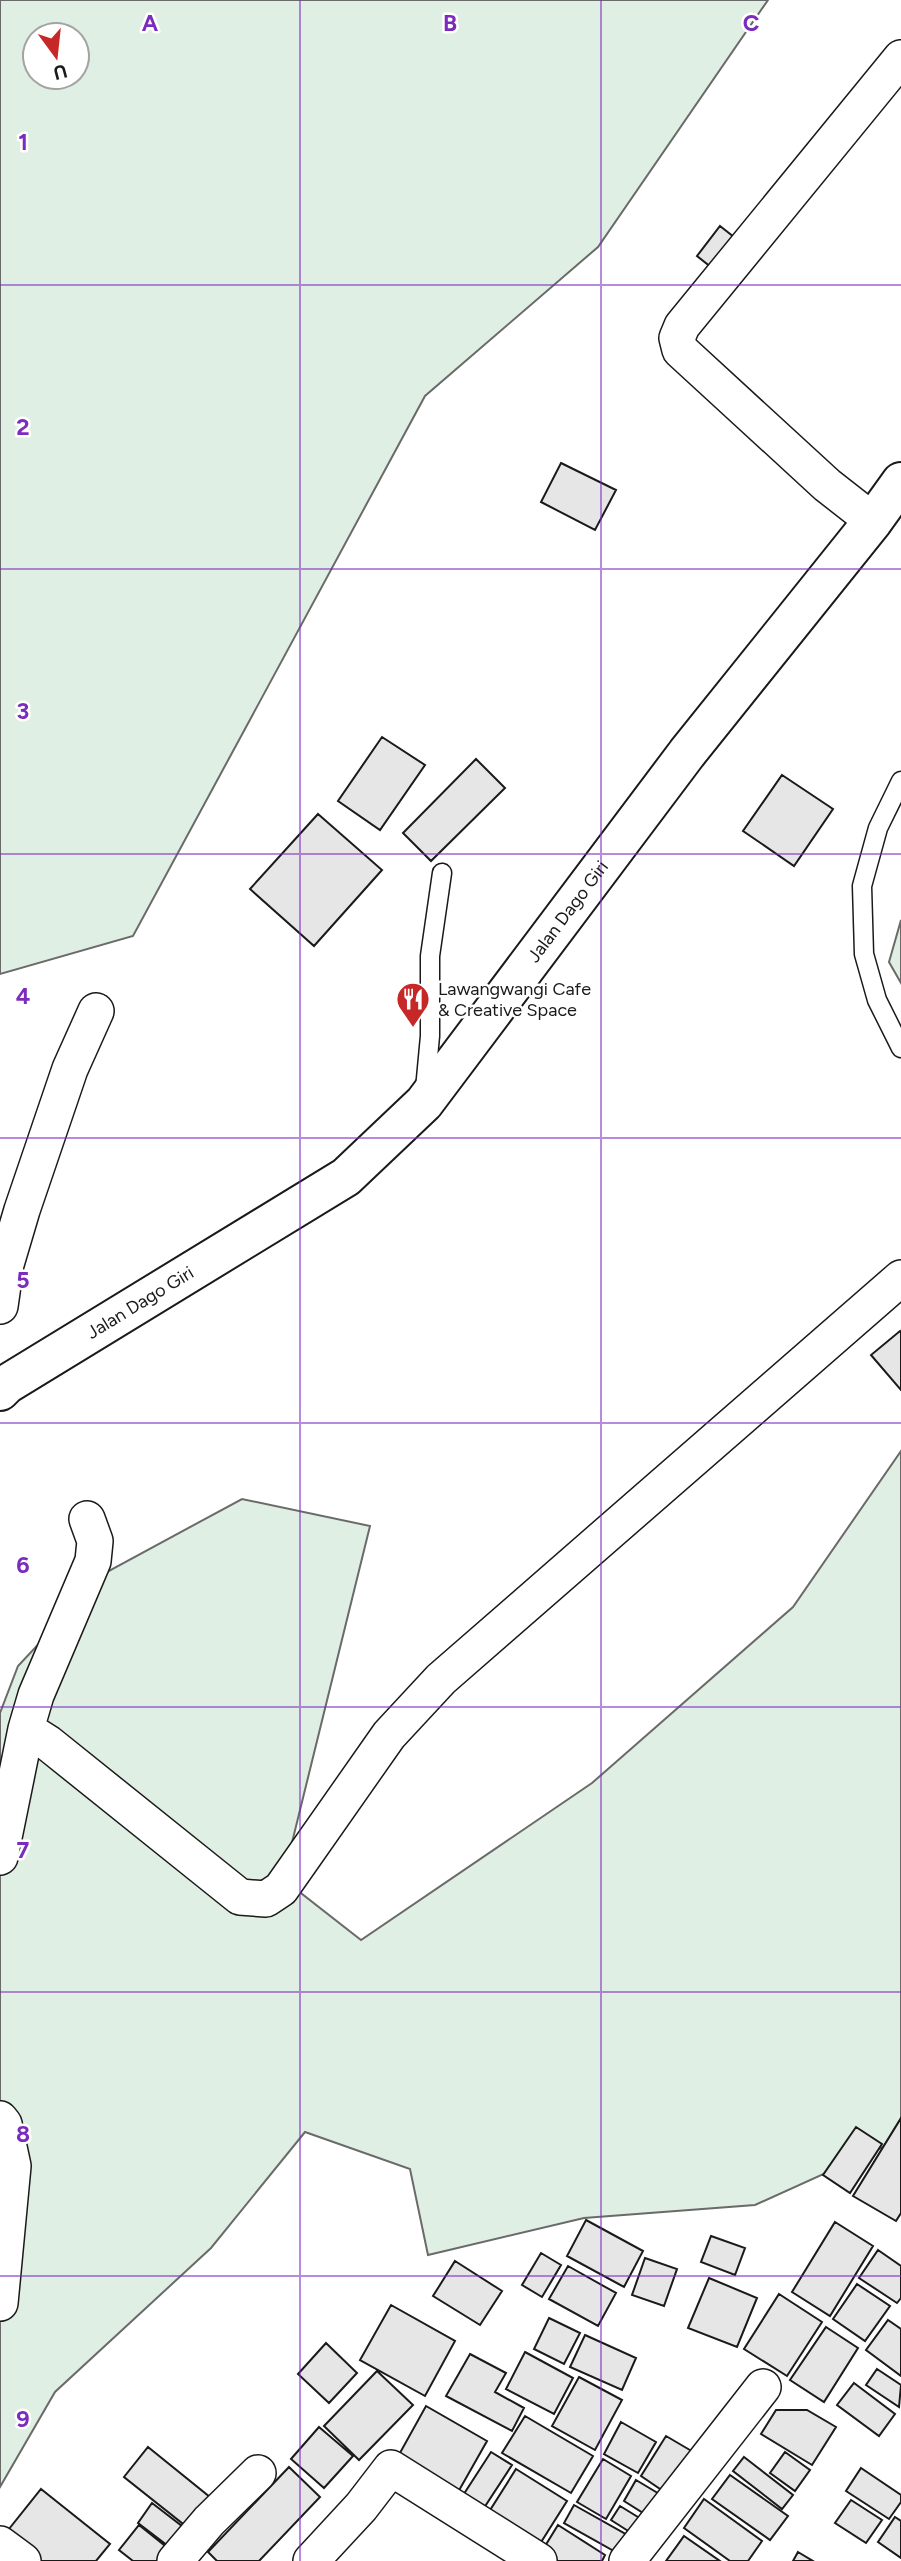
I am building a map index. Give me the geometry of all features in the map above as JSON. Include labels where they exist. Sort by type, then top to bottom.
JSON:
[{"type":"main road","name":"Jalan Dago Giri","points":[[2,1383],[346,1177],[424,1103],[687,753],[873,521],[901,482]]},
{"type":"street","points":[[873,521],[827,485],[689,359],[680,350],[677,338],[682,326],[901,58]]},
{"type":"street","points":[[0,1306],[6,1264],[22,1210],[70,1069],[96,1011]]},
{"type":"street","points":[[26,1729],[240,1897],[266,1899],[281,1889],[389,1735],[441,1678],[901,1278]]},
{"type":"street","points":[[0,1857],[26,1729],[36,1695],[93,1561],[95,1541],[87,1519]]},
{"type":"street","points":[[0,2119],[4,2124],[13,2166],[0,2303]]},
{"type":"street","points":[[627,2561],[763,2388]]},
{"type":"street","points":[[311,2561],[361,2507],[391,2468],[540,2561]]},
{"type":"street","points":[[175,2561],[209,2521],[258,2473]]},
{"type":"street","points":[[0,2544],[23,2561]]},
{"type":"lane","points":[[901,781],[878,828],[862,886],[864,954],[877,1000],[901,1048]]},
{"type":"lane","points":[[424,1103],[430,1036],[430,956],[442,873]]},
{"type":"green space","points":[[0,0],[768,0],[598,247],[425,396],[133,936],[0,974]]},
{"type":"green space","points":[[901,920],[901,983],[889,962]]},
{"type":"green space","points":[[901,1451],[901,2139],[755,2205],[584,2218],[428,2255],[410,2169],[305,2132],[211,2248],[55,2392],[0,2487],[0,1713],[18,1666],[105,1573],[242,1499],[370,1526],[283,1879],[361,1940],[592,1783],[793,1607]]},
{"type":"building","points":[[720,226],[739,241],[716,271],[697,256]]},
{"type":"building","points":[[561,463],[616,490],[595,530],[541,502]]},
{"type":"building","points":[[382,737],[425,765],[380,830],[338,801]]},
{"type":"building","points":[[476,759],[505,788],[431,861],[403,833]]},
{"type":"building","points":[[782,775],[833,809],[794,866],[743,831]]},
{"type":"building","points":[[318,814],[382,870],[314,946],[250,889]]},
{"type":"building","points":[[900,1331],[901,1333],[901,1390],[871,1355]]},
{"type":"building","points":[[901,2118],[901,2213],[896,2221],[853,2196]]},
{"type":"building","points":[[856,2127],[882,2144],[850,2193],[823,2175]]},
{"type":"building","points":[[586,2220],[643,2251],[624,2287],[567,2256]]},
{"type":"building","points":[[835,2222],[873,2246],[830,2316],[792,2292]]},
{"type":"building","points":[[711,2236],[745,2248],[735,2275],[701,2262]]},
{"type":"building","points":[[878,2250],[901,2266],[901,2298],[897,2303],[859,2278]]},
{"type":"building","points":[[541,2253],[561,2265],[542,2297],[522,2285]]},
{"type":"building","points":[[645,2258],[677,2269],[664,2306],[632,2295]]},
{"type":"building","points":[[455,2261],[502,2291],[480,2325],[433,2296]]},
{"type":"building","points":[[568,2266],[616,2293],[598,2326],[549,2299]]},
{"type":"building","points":[[709,2278],[757,2298],[737,2347],[688,2328]]},
{"type":"building","points":[[857,2284],[890,2306],[865,2341],[833,2319]]},
{"type":"building","points":[[779,2294],[822,2322],[787,2376],[744,2349]]},
{"type":"building","points":[[391,2305],[455,2341],[425,2396],[360,2360]]},
{"type":"building","points":[[549,2318],[580,2333],[564,2364],[534,2349]]},
{"type":"building","points":[[888,2320],[901,2329],[901,2376],[866,2350]]},
{"type":"building","points":[[826,2327],[858,2348],[824,2402],[790,2380]]},
{"type":"building","points":[[585,2335],[636,2358],[622,2390],[570,2367]]},
{"type":"building","points":[[326,2343],[357,2373],[329,2403],[298,2374]]},
{"type":"building","points":[[525,2352],[573,2378],[554,2414],[506,2389]]},
{"type":"building","points":[[470,2354],[506,2373],[495,2392],[524,2408],[512,2431],[446,2396]]},
{"type":"building","points":[[877,2369],[901,2385],[899,2407],[866,2385]]},
{"type":"building","points":[[377,2371],[413,2405],[359,2460],[324,2426]]},
{"type":"building","points":[[579,2377],[622,2400],[595,2450],[552,2426]]},
{"type":"building","points":[[854,2383],[895,2414],[879,2436],[837,2405]]},
{"type":"building","points":[[426,2406],[487,2441],[457,2494],[396,2460]]},
{"type":"building","points":[[776,2410],[807,2410],[836,2427],[812,2465],[761,2434]]},
{"type":"building","points":[[525,2416],[593,2456],[571,2493],[502,2453]]},
{"type":"building","points":[[621,2422],[656,2442],[638,2473],[604,2454]]},
{"type":"building","points":[[319,2427],[353,2456],[324,2488],[291,2459]]},
{"type":"building","points":[[666,2436],[695,2453],[669,2495],[641,2476]]},
{"type":"building","points":[[148,2447],[216,2502],[192,2531],[124,2477]]},
{"type":"building","points":[[491,2452],[512,2465],[480,2514],[460,2500]]},
{"type":"building","points":[[785,2452],[810,2470],[795,2491],[770,2473]]},
{"type":"building","points":[[744,2457],[793,2495],[782,2509],[733,2471]]},
{"type":"building","points":[[603,2459],[631,2476],[606,2519],[577,2502]]},
{"type":"building","points":[[289,2467],[320,2497],[259,2561],[217,2561],[208,2552]]},
{"type":"building","points":[[861,2468],[901,2495],[901,2502],[889,2519],[846,2491]]},
{"type":"building","points":[[516,2469],[567,2501],[538,2547],[487,2515]]},
{"type":"building","points":[[730,2475],[788,2516],[770,2540],[712,2499]]},
{"type":"building","points":[[636,2480],[661,2495],[648,2516],[624,2501]]},
{"type":"building","points":[[41,2489],[110,2544],[96,2561],[40,2561],[5,2534]]},
{"type":"building","points":[[704,2499],[762,2541],[748,2561],[730,2561],[684,2528]]},
{"type":"building","points":[[851,2500],[882,2520],[866,2543],[835,2523]]},
{"type":"building","points":[[152,2503],[187,2530],[172,2549],[138,2523]]},
{"type":"building","points":[[574,2505],[629,2536],[619,2554],[564,2523]]},
{"type":"building","points":[[620,2506],[646,2522],[636,2536],[611,2520]]},
{"type":"building","points":[[895,2517],[901,2521],[901,2558],[878,2542]]},
{"type":"building","points":[[139,2525],[174,2553],[168,2561],[133,2561],[119,2550]]},
{"type":"building","points":[[558,2525],[605,2555],[602,2561],[558,2561],[542,2551]]},
{"type":"building","points":[[684,2536],[720,2561],[666,2561]]},
{"type":"building","points":[[798,2552],[813,2561],[793,2561]]},
{"type":"place","name":"Lawangwangi Cafe & Creative Space","points":[[413,1029]]}]
